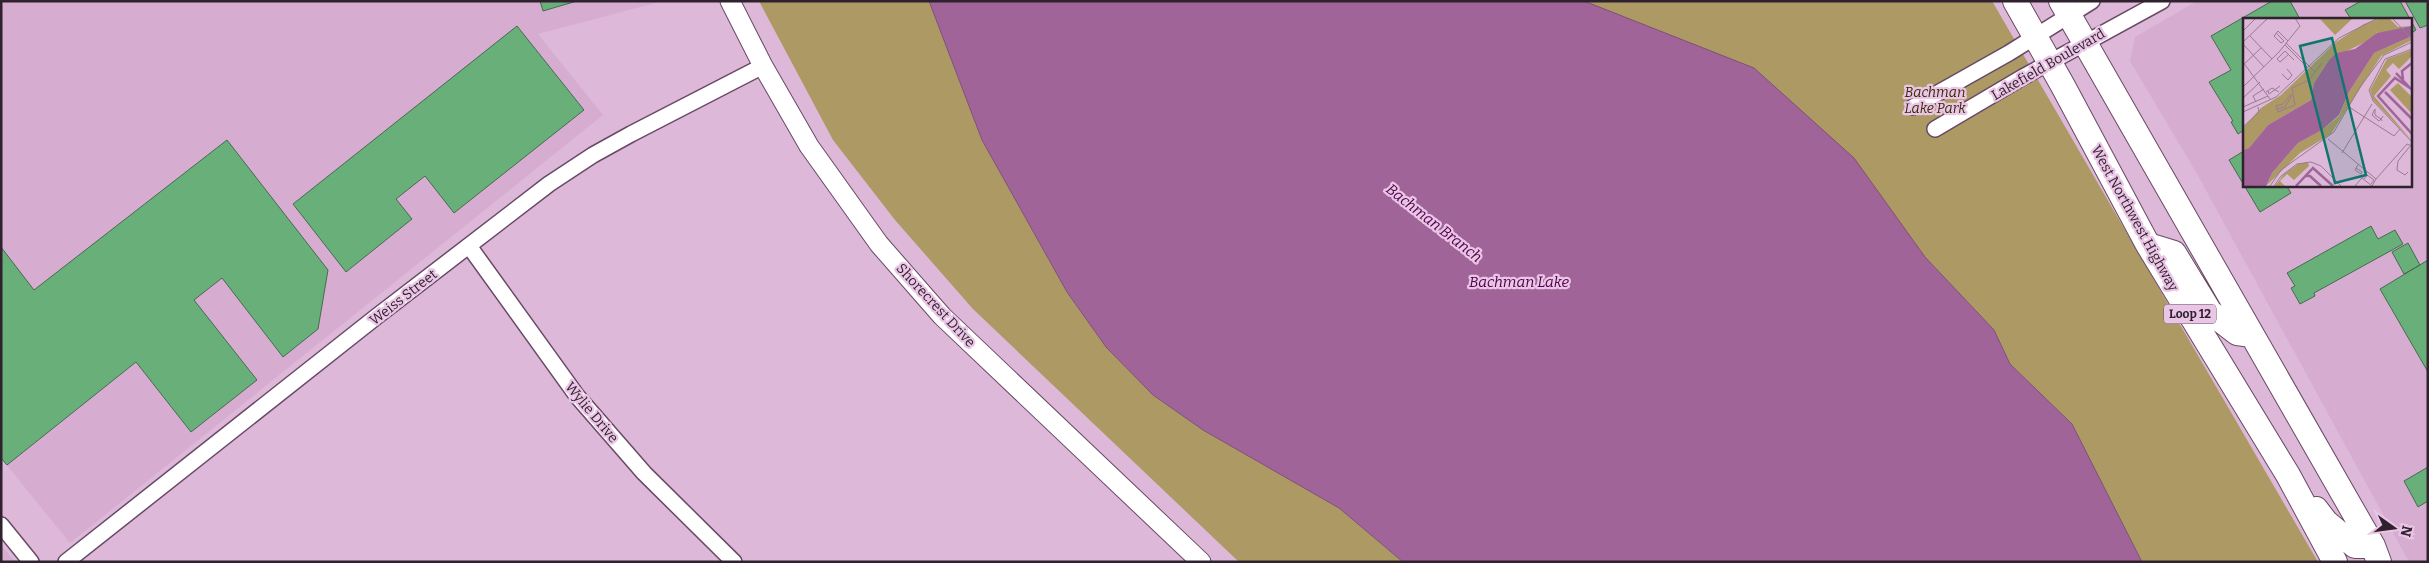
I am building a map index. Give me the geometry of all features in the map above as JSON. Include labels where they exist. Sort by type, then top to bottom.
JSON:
[{"type":"main road","name":"West Northwest Highway","points":[[2015,1],[2148,245],[2288,475],[2336,562]]},
{"type":"main road","name":"Loop 12","points":[[2065,8],[2376,554]]},
{"type":"main road","points":[[2148,245],[2174,253],[2210,312],[2237,333],[2252,334]]},
{"type":"main road","points":[[2288,475],[2326,522],[2356,546],[2376,554]]},
{"type":"street","name":"Shorecrest Drive","points":[[730,1],[763,66],[809,146],[852,208],[942,316],[1200,561]]},
{"type":"street","name":"Lakefield Boulevard","points":[[1913,107],[2035,37],[2065,8],[2092,1]]},
{"type":"street","name":"Lakefield Boulevard","points":[[1935,129],[2162,1]]},
{"type":"street","name":"Weiss Street","points":[[66,562],[549,184],[593,155],[763,66]]},
{"type":"street","name":"Wylie Drive","points":[[469,246],[577,396],[644,473],[734,562]]},
{"type":"street","points":[[1,525],[31,562]]},
{"type":"shaded area","points":[[1,1],[663,1],[538,34],[603,115],[70,543],[1,458]]},
{"type":"shaded area","points":[[2197,1],[2428,1],[2428,562],[2409,562],[2196,172],[2130,61],[2135,37]]},
{"type":"shaded area","points":[[1,545],[15,562],[1,562]]},
{"type":"green space","points":[[759,1],[929,1],[982,140],[1067,292],[1106,347],[1153,395],[1203,430],[1339,508],[1403,562],[1239,562],[973,309],[895,220],[833,140]]},
{"type":"green space","name":"Bachman Lake Park","points":[[1584,1],[1992,1],[2318,562],[2142,562],[2072,424],[2010,364],[1994,330],[1925,257]]},
{"type":"water","name":"Bachman Lake","points":[[929,1],[1584,1],[1754,68],[1854,158],[1925,257],[1994,330],[2010,364],[2072,424],[2142,562],[1403,562],[1339,508],[1203,430],[1153,395],[1106,347],[1067,292],[982,140]]},
{"type":"building","points":[[540,1],[577,1],[543,11]]},
{"type":"building","points":[[2272,1],[2290,1],[2299,18],[2243,18],[2243,131],[2238,134],[2231,122],[2233,121],[2209,82],[2231,70],[2211,36]]},
{"type":"building","points":[[2361,1],[2400,1],[2409,18],[2350,18],[2345,10]]},
{"type":"building","points":[[2405,1],[2428,1],[2428,25],[2420,28]]},
{"type":"building","points":[[2412,23],[2416,30],[2412,33]]},
{"type":"building","points":[[517,26],[584,110],[454,213],[425,176],[396,199],[412,219],[346,272],[293,204]]},
{"type":"building","points":[[227,140],[328,270],[318,329],[283,357],[222,278],[194,300],[257,380],[191,432],[136,362],[7,465],[1,458],[1,247],[34,290]]},
{"type":"building","points":[[2243,152],[2243,183],[2229,160]]},
{"type":"building","points":[[2244,186],[2287,186],[2291,193],[2260,212]]},
{"type":"building","points":[[2371,226],[2378,239],[2395,230],[2403,244],[2314,293],[2315,296],[2300,304],[2291,288],[2295,286],[2287,273]]},
{"type":"building","points":[[2408,243],[2420,265],[2404,274],[2392,252]]},
{"type":"building","points":[[2428,260],[2428,372],[2380,289]]},
{"type":"building","points":[[2428,467],[2428,501],[2418,507],[2404,481]]},
{"type":"water label","name":"Bachman Branch","points":[[1434,223]]}]
